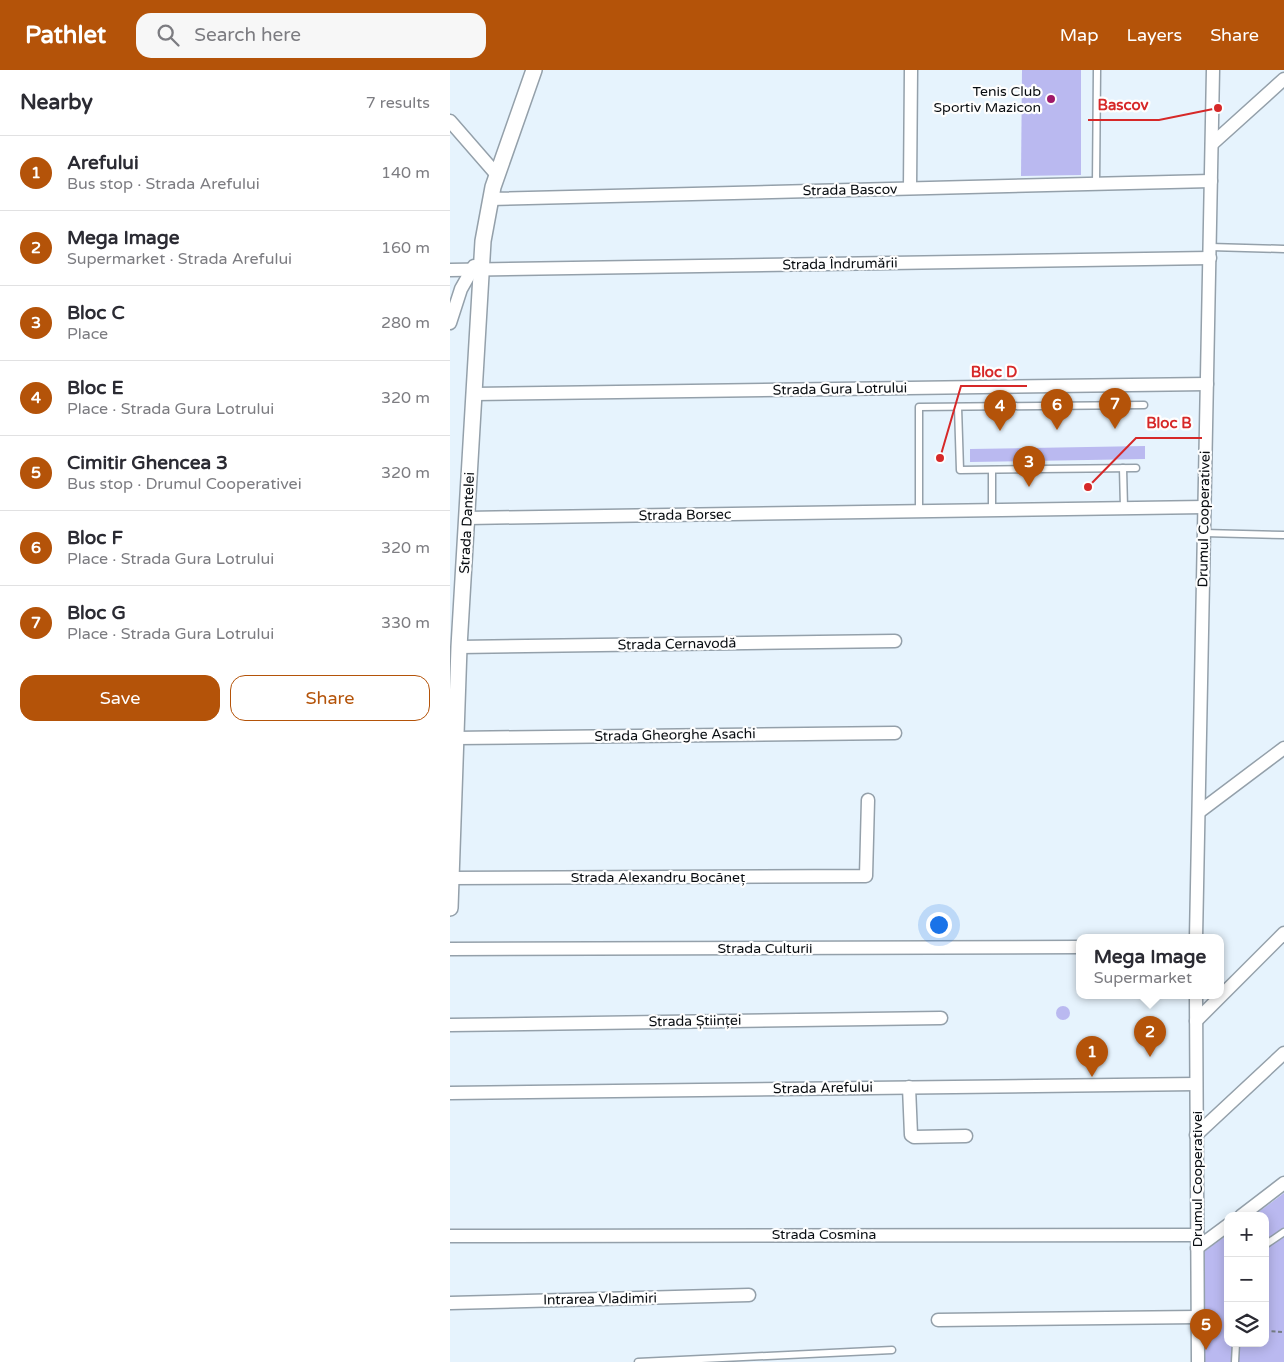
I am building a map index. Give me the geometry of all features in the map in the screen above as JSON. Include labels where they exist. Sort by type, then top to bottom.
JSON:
[{"type":"street","name":"Strada Dantelei","points":[[450,908],[454,738],[474,394],[476,270],[482,255],[490,199],[497,174],[534,70]]},
{"type":"street","points":[[910,188],[911,70]]},
{"type":"street","name":"Drumul Cooperativei","points":[[1196,934],[1213,70]]},
{"type":"street","points":[[1212,144],[1283,76]]},
{"type":"street","points":[[450,121],[497,174]]},
{"type":"street","name":"Strada Bascov","points":[[490,199],[1211,181]]},
{"type":"street","name":"Strada Îndrumării","points":[[450,270],[1210,253]]},
{"type":"street","points":[[450,323],[461,289],[476,270]]},
{"type":"street","name":"Strada Gura Lotrului","points":[[474,394],[1207,384]]},
{"type":"street","name":"Strada Borsec","points":[[467,518],[1205,507]]},
{"type":"street","name":"Strada Cernavodă","points":[[459,646],[895,641]]},
{"type":"street","name":"Strada Gheorghe Asachi","points":[[454,738],[895,733]]},
{"type":"street","points":[[1199,812],[1284,748]]},
{"type":"street","name":"Strada Alexandru Bocăneț","points":[[451,878],[866,876],[868,800]]},
{"type":"street","points":[[1224,993],[1284,933]]},
{"type":"street","name":"Strada Culturii","points":[[450,948],[1076,947]]},
{"type":"street","name":"Drumul Cooperativei","points":[[1196,999],[1198,1362]]},
{"type":"street","points":[[1196,1021],[1218,999]]},
{"type":"street","name":"Strada Științei","points":[[450,1025],[940,1018]]},
{"type":"street","points":[[1196,1134],[1284,1054]]},
{"type":"street","name":"Strada Arefului","points":[[450,1093],[1196,1084]]},
{"type":"street","points":[[909,1087],[911,1135],[914,1137],[966,1136]]},
{"type":"street","points":[[1246,1212],[1284,1183]]},
{"type":"street","points":[[1197,1248],[1224,1229]]},
{"type":"street","name":"Strada Cosmina","points":[[450,1236],[1197,1235]]},
{"type":"street","name":"Intrarea Vladimiri","points":[[450,1303],[750,1295]]},
{"type":"street","points":[[938,1320],[1198,1317]]},
{"type":"lane","points":[[1096,184],[1097,70]]},
{"type":"lane","points":[[1210,253],[1284,248]]},
{"type":"lane","points":[[920,511],[919,408],[1144,405]]},
{"type":"lane","points":[[958,407],[960,470],[1136,468]]},
{"type":"lane","points":[[1124,468],[1124,508]]},
{"type":"lane","points":[[992,470],[992,510]]},
{"type":"lane","points":[[1204,534],[1284,535]]},
{"type":"lane","points":[[1269,1242],[1284,1232]]},
{"type":"lane","points":[[1236,1347],[1236,1362]]},
{"type":"lane","points":[[638,1362],[892,1350]]},
{"type":"path","points":[[1269,1331],[1284,1332]]},
{"type":"shaded area","name":"Tenis Club Sportiv Mazicon","points":[[1022,70],[1081,70],[1081,175],[1021,176]]},
{"type":"shaded area","points":[[1145,446],[1145,459],[970,462],[970,449]]},
{"type":"shaded area","points":[[1060,1006],[1066,1006],[1070,1013],[1066,1020],[1060,1020],[1056,1016],[1056,1010]]},
{"type":"shaded area","points":[[1284,1193],[1284,1362],[1203,1362],[1201,1254],[1224,1237],[1224,1347],[1269,1347],[1269,1212],[1258,1212]]},
{"type":"place","name":"Tenis Club Sportiv Mazicon","points":[[1051,99]]},
{"type":"place","name":"Bascov","points":[[1218,108]]},
{"type":"place","name":"Bloc G","points":[[1115,429]]},
{"type":"place","name":"Bloc F","points":[[1057,430]]},
{"type":"place","name":"Bloc E","points":[[1000,431]]},
{"type":"place","name":"Bloc D","points":[[940,458]]},
{"type":"place","name":"Bloc C","points":[[1029,487]]},
{"type":"place","name":"Bloc B","points":[[1088,487]]},
{"type":"place","name":"Mega Image","points":[[1150,1057]]},
{"type":"place","name":"Arefului","points":[[1092,1077]]},
{"type":"place","name":"Cimitir Ghencea 3","points":[[1206,1350]]}]
